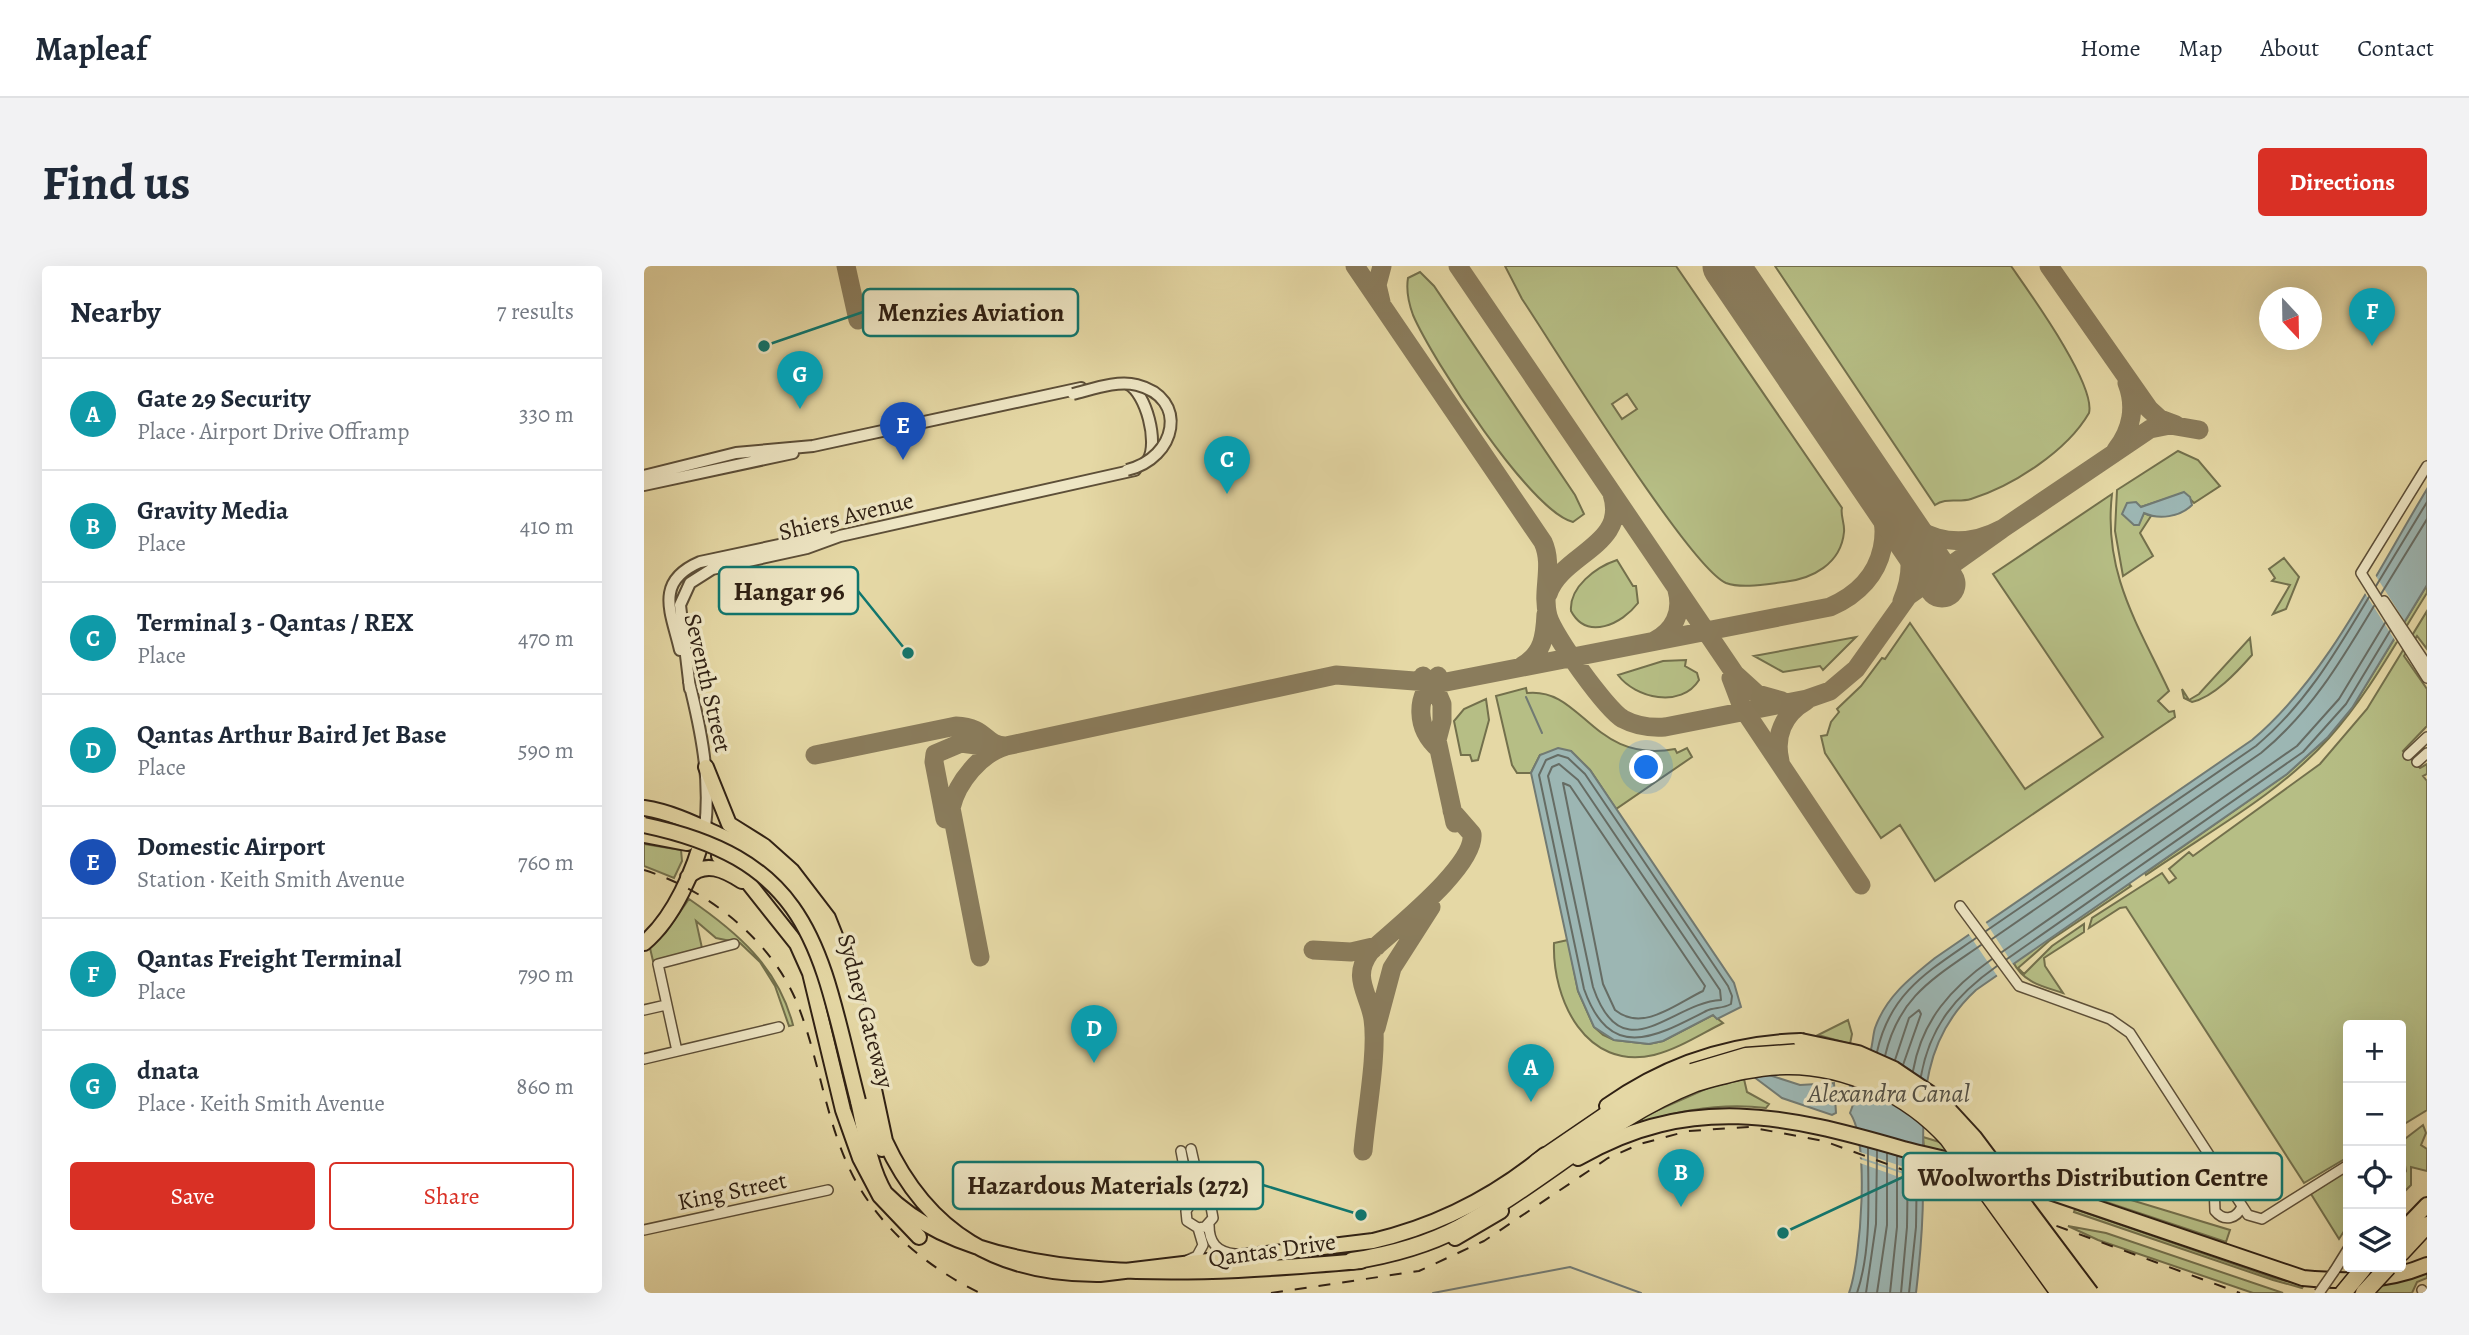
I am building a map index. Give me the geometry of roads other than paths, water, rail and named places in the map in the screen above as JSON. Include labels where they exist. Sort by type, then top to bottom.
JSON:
[{"type":"highway","name":"Qantas Drive","points":[[1537,1162],[1622,1104],[1692,1072],[1746,1056],[1801,1052],[1845,1060],[1931,1105],[1958,1132],[2076,1293]]},
{"type":"highway","name":"Qantas Drive","points":[[1352,1261],[1405,1250],[1459,1227],[1692,1072],[1809,1067],[1849,1076],[1905,1102],[1936,1126],[2059,1293]]},
{"type":"highway","points":[[2406,1248],[2427,1225]]},
{"type":"highway","points":[[2340,1293],[2359,1272]]},
{"type":"highway","points":[[2364,1293],[2383,1272]]},
{"type":"main road","points":[[706,767],[729,824],[787,866],[806,886],[828,918],[848,968],[879,1123],[898,1168],[917,1197]]},
{"type":"main road","points":[[644,808],[709,830],[670,915],[644,943]]},
{"type":"main road","points":[[644,814],[688,829],[700,846]]},
{"type":"main road","points":[[644,825],[700,839],[735,854],[781,891],[801,919],[822,967],[878,1178],[924,1241],[880,1196],[860,1158],[843,1110],[805,961],[787,929],[733,864],[700,846],[644,835]]},
{"type":"main road","name":"Sydney Gateway","points":[[709,830],[756,853],[775,867],[804,901],[819,927],[842,990],[871,1117],[883,1152],[917,1197]]},
{"type":"main road","points":[[687,878],[700,869],[713,868],[750,885]]},
{"type":"main road","points":[[644,933],[677,897]]},
{"type":"main road","points":[[1692,1072],[1745,1046],[1801,1041],[1858,1053],[1894,1069],[1929,1090],[1953,1111],[2091,1293]]},
{"type":"main road","points":[[1352,1261],[1412,1255],[1452,1240],[1482,1225],[1576,1159],[1644,1127],[1679,1119],[1748,1116],[1842,1131],[2017,1180],[2303,1278],[2345,1282],[2388,1277],[2427,1265]]},
{"type":"main road","name":"Qantas Drive","points":[[917,1197],[961,1238],[1010,1262],[1069,1274],[1173,1265],[1373,1241],[1408,1233],[1460,1212],[1537,1162]]},
{"type":"main road","points":[[2406,1228],[2427,1205]]},
{"type":"main road","name":"Qantas Drive","points":[[1167,1287],[1352,1261]]},
{"type":"street","name":"Shiers Avenue","points":[[644,476],[736,453],[813,446],[1112,382],[1130,385],[1140,393],[1153,447],[1145,463],[1123,475],[846,535],[807,548],[705,572],[690,583],[681,600],[690,689]]},
{"type":"street","name":"Shiers Avenue","points":[[644,485],[1108,386],[1129,384],[1150,390],[1166,406],[1170,425],[1161,452],[1142,466],[700,562]]},
{"type":"street","points":[[2427,466],[2382,537],[2368,569],[2368,582],[2427,678]]},
{"type":"street","name":"Seventh Street","points":[[700,562],[682,574],[668,599],[706,767],[709,830]]},
{"type":"street","points":[[2411,650],[2427,665]]},
{"type":"street","points":[[2408,755],[2427,737]]},
{"type":"street","points":[[2417,762],[2427,752]]},
{"type":"street","points":[[1960,905],[2006,972],[2028,992],[2110,1019],[2130,1033],[2248,1215],[2262,1219],[2343,1168]]},
{"type":"street","points":[[677,1051],[658,964],[734,944]]},
{"type":"street","points":[[644,1010],[666,1005]]},
{"type":"street","points":[[644,1059],[779,1027]]},
{"type":"street","points":[[1173,1265],[1197,1256],[1202,1250],[1198,1228],[1186,1218],[1190,1196],[1181,1154],[1192,1152],[1201,1192],[1213,1215],[1209,1225],[1210,1237],[1218,1249],[1254,1255]]},
{"type":"street","points":[[2213,1159],[2215,1211],[2229,1218],[2238,1213],[2242,1206]]},
{"type":"street","name":"King Street","points":[[644,1230],[828,1190]]},
{"type":"street","points":[[1188,1207],[1199,1200],[1208,1203]]},
{"type":"street","points":[[1198,1228],[1209,1225]]},
{"type":"street","points":[[2319,1293],[2343,1257]]},
{"type":"water","name":"Alexandra Canal","points":[[2427,489],[2427,585],[2352,708],[2328,737],[2287,774],[1976,990],[1956,1012],[1942,1034],[1927,1083],[1923,1135],[1922,1229],[1916,1293],[1849,1293],[1860,1228],[1862,1173],[1856,1127],[1850,1113],[1854,1102],[1849,1091],[1850,1085],[1869,1056],[1875,1028],[1892,998],[1935,958],[2252,740],[2279,715],[2327,655]]},
{"type":"water","points":[[2184,492],[2190,497],[2192,505],[2175,515],[2156,516],[2144,513],[2139,525],[2134,525],[2122,514],[2127,503],[2136,502],[2141,507]]},
{"type":"water","points":[[1558,748],[1571,751],[1590,770],[1734,983],[1741,1007],[1717,1019],[1713,1015],[1663,1041],[1649,1044],[1614,1040],[1594,1027],[1578,991],[1531,773],[1540,755]]},
{"type":"water","points":[[1769,1075],[1800,1085],[1834,1083],[1836,1113],[1832,1115],[1782,1098],[1754,1077]]},
{"type":"waterway","points":[[1526,697],[1542,733]]},
{"type":"waterway","points":[[1828,1097],[1860,1099]]},
{"type":"waterway","points":[[1433,1293],[1570,1267],[1641,1293]]},
{"type":"railway","points":[[644,870],[668,879],[715,905],[757,941],[774,962],[799,1008],[836,1135],[864,1195],[907,1245],[942,1271],[980,1293]]},
{"type":"railway","points":[[1271,1293],[1419,1271],[1484,1241],[1608,1158],[1640,1144],[1688,1131],[1749,1127],[1824,1141],[2240,1293]]},
{"type":"place","name":"Menzies Aviation","points":[[764,346]]},
{"type":"place","name":"Qantas Freight Terminal","points":[[2372,346]]},
{"type":"place","name":"dnata","points":[[800,409]]},
{"type":"place","name":"Domestic Airport","points":[[903,460]]},
{"type":"place","name":"Terminal 3 - Qantas / REX","points":[[1227,494]]},
{"type":"place","name":"Hangar 96","points":[[908,653]]},
{"type":"place","name":"Qantas Arthur Baird Jet Base","points":[[1094,1063]]},
{"type":"place","name":"Gate 29 Security","points":[[1531,1102]]},
{"type":"place","name":"Gravity Media","points":[[1681,1207]]},
{"type":"place","name":"Hazardous Materials (272)","points":[[1361,1215]]},
{"type":"place","name":"Woolworths Distribution Centre","points":[[1783,1233]]}]
